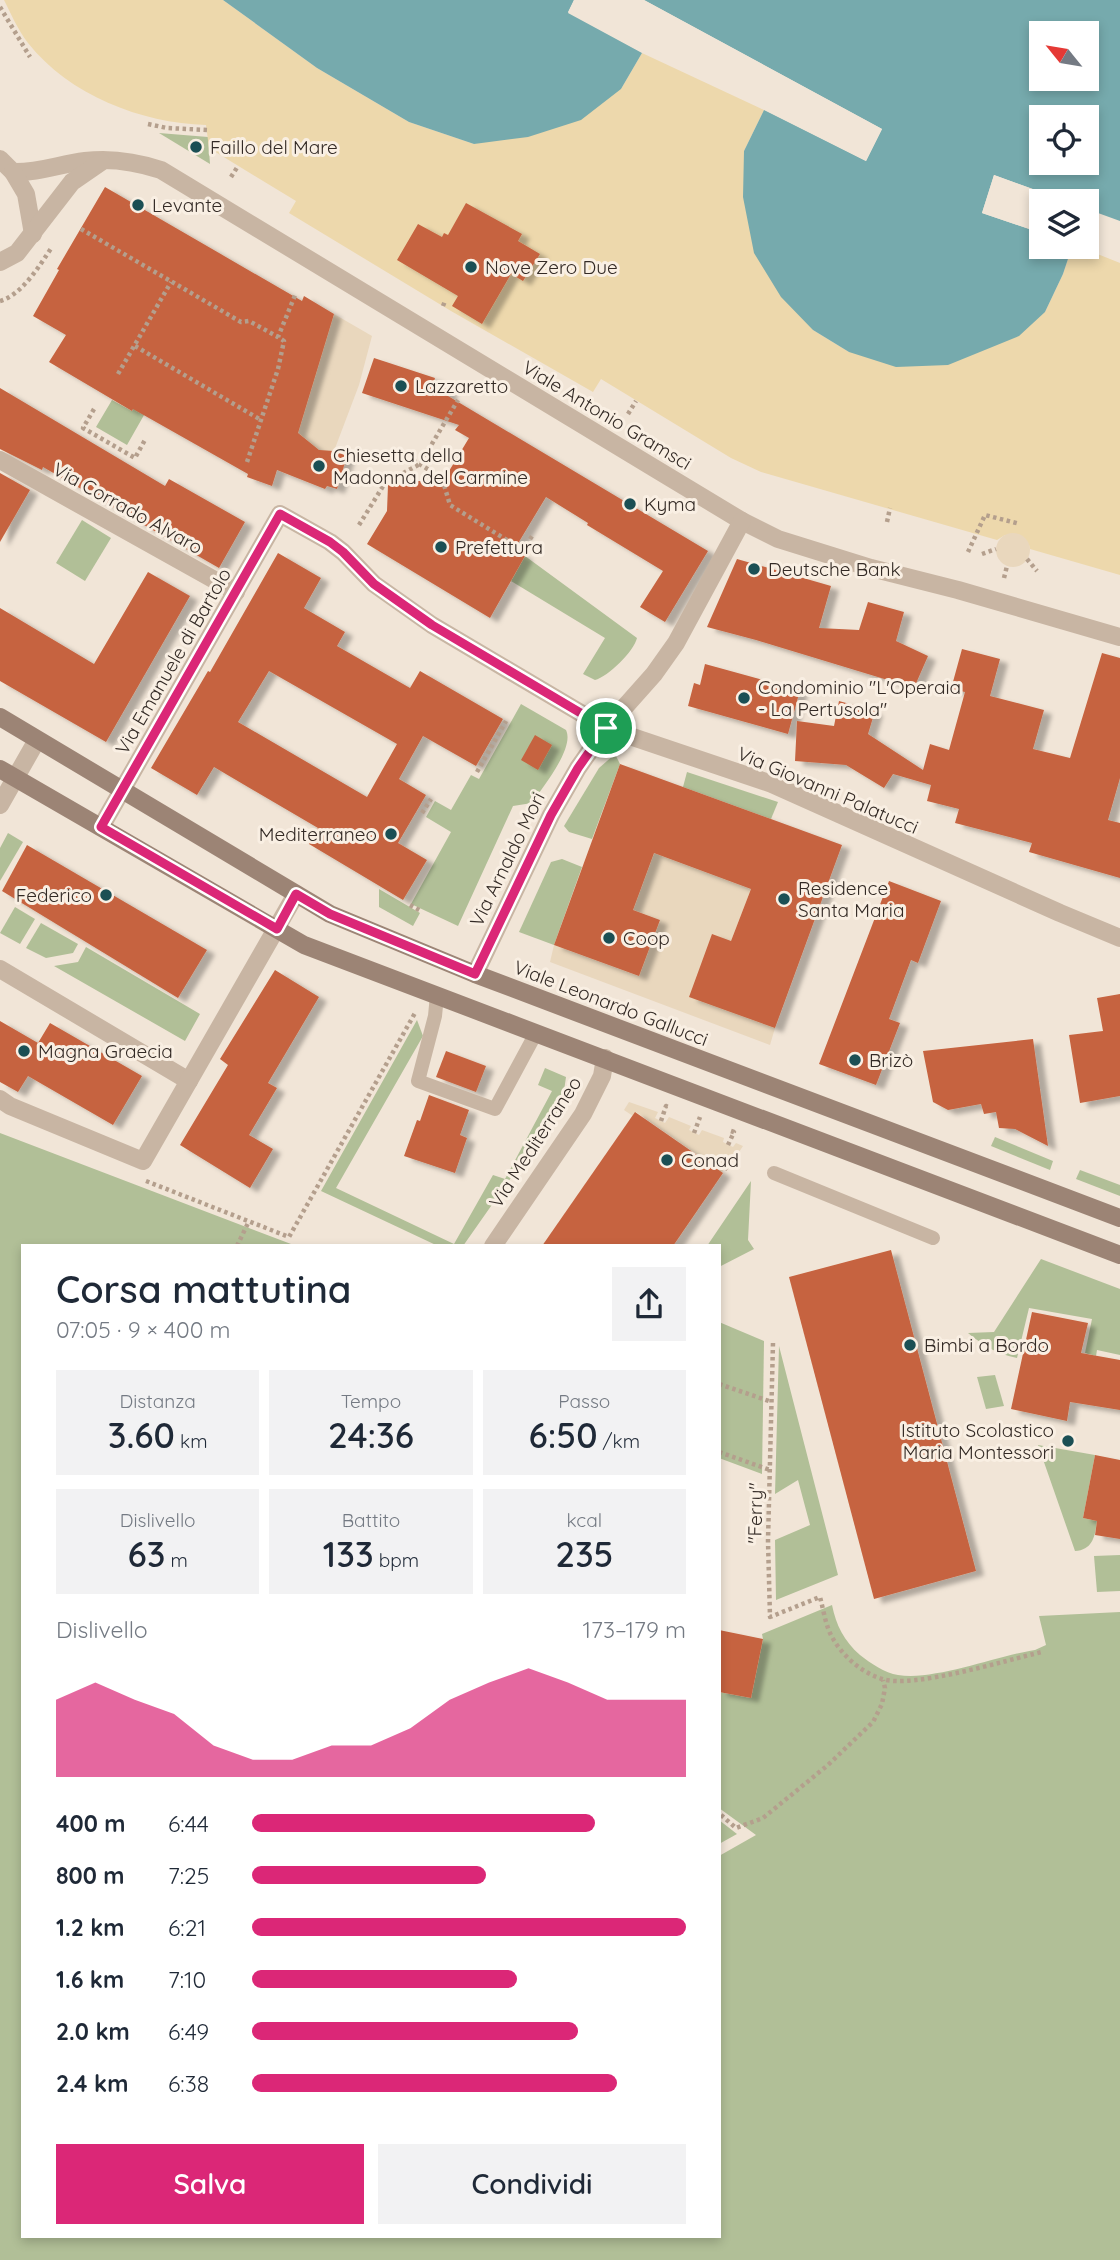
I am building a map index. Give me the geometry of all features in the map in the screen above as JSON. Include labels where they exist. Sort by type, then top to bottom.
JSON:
[{"type":"street","name":"Viale Antonio Gramsci","points":[[7,165],[41,171],[85,161],[104,160],[141,163],[162,170],[742,521],[778,539],[1120,637]]},
{"type":"street","points":[[0,262],[17,253],[72,182],[104,160]]},
{"type":"street","points":[[7,165],[26,194],[33,234]]},
{"type":"street","name":"Via Corrado Alvaro","points":[[0,460],[236,592]]},
{"type":"street","name":"Via Emanuele di Bartolo","points":[[101,827],[280,514]]},
{"type":"street","name":"Via Giovanni Palatucci","points":[[280,514],[330,542],[374,584],[432,625],[606,728],[772,784],[1120,938]]},
{"type":"street","name":"Via Arnaldo Mori","points":[[475,974],[551,815],[578,768],[606,728],[654,674],[676,643],[742,521]]},
{"type":"street","name":"Viale Leonardo Gallucci","points":[[0,717],[330,914],[475,974],[1120,1218]]},
{"type":"street","points":[[0,805],[37,740]]},
{"type":"street","points":[[0,769],[304,945],[1120,1255]]},
{"type":"street","points":[[0,1099],[143,1161],[296,894]]},
{"type":"street","points":[[0,969],[189,1081]]},
{"type":"street","name":"Via Mediterraneo","points":[[494,1244],[583,1114],[603,1076],[604,1058]]},
{"type":"lane","points":[[437,995],[435,1016],[418,1081],[495,1109],[536,1033]]},
{"type":"lane","points":[[774,1174],[933,1238]]},
{"type":"path","points":[[0,7],[30,57]]},
{"type":"path","points":[[148,124],[207,131]]},
{"type":"path","points":[[232,177],[238,166]]},
{"type":"path","points":[[81,229],[241,322],[249,321],[284,341],[278,369],[247,462]]},
{"type":"path","points":[[118,374],[171,282]]},
{"type":"path","points":[[278,337],[296,293]]},
{"type":"path","points":[[135,346],[261,420]]},
{"type":"path","points":[[359,526],[385,483],[420,464],[458,400]]},
{"type":"path","points":[[628,414],[636,401]]},
{"type":"path","points":[[94,409],[83,428],[124,452],[135,458],[146,438]]},
{"type":"path","points":[[413,460],[442,478],[450,505],[523,550],[532,536]]},
{"type":"path","points":[[887,522],[890,508]]},
{"type":"path","points":[[968,552],[985,515],[1020,524]]},
{"type":"path","points":[[982,554],[996,549]]},
{"type":"path","points":[[1027,559],[1037,571]]},
{"type":"path","points":[[1004,578],[1007,566]]},
{"type":"path","points":[[477,772],[506,721]]},
{"type":"path","points":[[422,813],[431,799]]},
{"type":"path","points":[[410,905],[421,911]]},
{"type":"path","points":[[661,1121],[663,1114]]},
{"type":"path","points":[[694,1132],[699,1119]]},
{"type":"path","points":[[238,1244],[248,1221]]},
{"type":"path","name":"\"Ferry\"","points":[[773,1343],[768,1541],[770,1617],[820,1597],[830,1633],[843,1652],[858,1667],[883,1680]]},
{"type":"path","points":[[721,1385],[772,1402]]},
{"type":"path","points":[[721,1453],[770,1470]]},
{"type":"path","points":[[721,1816],[736,1828],[763,1818],[828,1765],[873,1722],[885,1688],[883,1680],[931,1678],[1041,1652]]},
{"type":"green space","points":[[159,133],[208,137],[210,164]]},
{"type":"green space","points":[[141,395],[152,401],[127,445],[96,427],[112,400],[132,411]]},
{"type":"green space","points":[[82,520],[111,538],[85,581],[56,563]]},
{"type":"green space","points":[[525,556],[637,638],[626,656],[607,674],[595,680],[583,674],[605,638],[511,581]]},
{"type":"green space","points":[[521,704],[566,730],[566,747],[556,768],[532,803],[513,806],[458,926],[411,904],[451,832],[426,817],[435,801],[451,810],[471,775],[479,779]]},
{"type":"green space","points":[[615,754],[620,764],[592,839],[569,832],[564,826],[599,768]]},
{"type":"green space","points":[[687,772],[778,802],[771,819],[683,787]]},
{"type":"green space","points":[[8,833],[23,842],[0,881],[0,848]]},
{"type":"green space","points":[[562,859],[582,867],[554,945],[519,932],[551,862]]},
{"type":"green space","points":[[379,889],[420,913],[413,926],[379,907]]},
{"type":"green space","points":[[15,907],[35,919],[20,944],[0,933]]},
{"type":"green space","points":[[41,923],[78,944],[73,953],[46,958],[26,948]]},
{"type":"green space","points":[[86,947],[200,1014],[185,1041],[54,966],[78,962]]},
{"type":"green space","points":[[417,1020],[423,1036],[336,1188],[454,1244],[434,1244],[321,1191]]},
{"type":"green space","points":[[545,1068],[566,1077],[562,1105],[464,1244],[454,1244],[493,1175],[505,1179],[552,1091],[538,1085]]},
{"type":"green space","points":[[0,1133],[291,1244],[21,1244],[21,2238],[721,2238],[721,1855],[756,1835],[721,1809],[721,1692],[751,1698],[762,1634],[832,1605],[842,1632],[860,1655],[888,1672],[913,1676],[947,1671],[1046,1645],[1039,1616],[1120,1612],[1120,2260],[0,2260]]},
{"type":"green space","points":[[995,1137],[1053,1161],[1050,1170],[991,1146]]},
{"type":"green space","points":[[1080,1170],[1120,1185],[1120,1196],[1076,1179]]},
{"type":"green space","points":[[751,1181],[748,1240],[754,1249],[721,1266],[721,1244],[708,1244]]},
{"type":"green space","points":[[1041,1259],[1120,1289],[1120,1355],[1097,1350],[1096,1356],[1085,1353],[1092,1319],[1029,1308],[1017,1358],[991,1349],[968,1333],[994,1332]]},
{"type":"green space","points":[[721,1323],[764,1341],[762,1474],[721,1459]]},
{"type":"green space","points":[[779,1346],[838,1575],[776,1600],[775,1540],[810,1525],[798,1480],[775,1494]]},
{"type":"green space","points":[[995,1375],[1004,1406],[986,1409],[977,1377]]},
{"type":"green space","points":[[1038,1445],[1095,1455],[1083,1518],[1097,1521],[1094,1537],[1086,1548],[1075,1551]]},
{"type":"green space","points":[[1120,1555],[1120,1591],[1097,1592],[1094,1556]]},
{"type":"green space","points":[[721,1822],[737,1834],[721,1843]]},
{"type":"sand","points":[[4,0],[223,0],[317,68],[409,122],[474,144],[621,89],[642,53],[764,110],[744,151],[813,330],[849,352],[1045,312],[1068,259],[1099,259],[1099,255],[1120,263],[1120,575],[1030,549],[1029,545],[1005,535],[997,540],[761,472],[731,458],[601,379],[593,392],[451,311],[289,213],[296,201],[209,148],[206,125],[157,119],[132,112],[85,91],[45,61],[28,43]]},
{"type":"shaded area","points":[[334,314],[372,336],[359,385],[334,451],[321,451],[300,442],[291,423],[318,364]]},
{"type":"shaded area","points":[[1013,533],[1025,538],[1030,550],[1025,562],[1013,567],[1001,562],[996,550],[1001,538]]},
{"type":"shaded area","points":[[654,853],[751,889],[731,941],[775,1028],[770,1045],[550,962],[554,945],[639,976],[660,920],[633,910]]},
{"type":"shaded area","points":[[629,1102],[658,1112],[655,1118],[665,1123],[669,1117],[691,1126],[689,1130],[699,1135],[702,1130],[724,1138],[723,1142],[733,1147],[736,1143],[743,1146],[722,1172],[636,1112],[633,1116],[624,1110]]},
{"type":"water","points":[[223,0],[574,0],[568,13],[642,53],[621,89],[581,120],[528,137],[474,144],[409,122],[317,68]]},
{"type":"water","points":[[644,0],[1120,0],[1120,221],[1099,213],[1099,189],[1033,189],[994,175],[982,213],[1029,229],[1029,259],[1068,259],[1045,312],[1019,336],[948,365],[896,367],[849,352],[813,330],[781,297],[754,253],[743,197],[744,151],[764,110],[866,161],[882,129]]},
{"type":"pier","points":[[574,0],[578,0],[572,11],[643,49],[645,54],[568,12]]},
{"type":"pier","points":[[641,0],[882,129],[866,161],[761,108],[766,107],[865,156],[878,130]]},
{"type":"pier","points":[[994,175],[1033,189],[1029,191],[996,179],[986,211],[1029,225],[1029,229],[982,213]]},
{"type":"building","points":[[105,187],[302,301],[304,296],[334,314],[298,433],[319,450],[334,451],[347,456],[337,489],[327,486],[325,489],[277,470],[272,486],[247,477],[248,474],[49,362],[66,335],[33,316]]},
{"type":"building","name":"Nove Zero Due","points":[[466,203],[522,234],[518,241],[540,254],[523,281],[511,274],[482,324],[452,306],[458,296],[397,260],[418,224],[442,237],[444,233],[448,235]]},
{"type":"building","points":[[374,358],[435,378],[433,385],[450,390],[448,396],[708,551],[665,622],[640,607],[663,571],[546,497],[514,550],[525,556],[490,618],[367,544],[387,511],[388,485],[399,485],[400,481],[443,481],[469,438],[455,430],[459,425],[362,393]]},
{"type":"building","points":[[0,388],[165,486],[169,479],[245,522],[219,568],[43,467],[42,470],[0,449]]},
{"type":"building","points":[[0,473],[30,490],[0,542]]},
{"type":"building","points":[[278,553],[321,578],[304,608],[345,632],[337,646],[410,688],[420,671],[503,719],[476,766],[423,736],[399,779],[426,795],[398,843],[427,860],[403,900],[309,844],[318,828],[214,767],[197,795],[151,768],[208,671],[210,672]],"holes":[[[269,671],[397,744],[367,797],[238,722]]]},
{"type":"building","points":[[737,559],[831,586],[819,628],[859,630],[868,602],[904,612],[896,641],[928,656],[914,688],[707,627]]},
{"type":"building","points":[[148,572],[190,596],[106,742],[0,681],[0,608],[94,664]]},
{"type":"building","points":[[962,649],[1000,659],[990,696],[1044,710],[1033,749],[1070,758],[1102,653],[1120,658],[1120,778],[1108,820],[1120,823],[1120,878],[1029,852],[1032,843],[955,823],[959,809],[927,801],[931,785],[893,774],[884,788],[846,765],[795,761],[797,721],[834,726],[839,701],[875,711],[868,734],[923,770],[930,744],[949,750],[965,692],[951,689]]},
{"type":"building","name":"Condominio \"L'Operaia - La Pertusola\"","points":[[705,664],[800,690],[788,734],[688,706],[694,683],[700,685]]},
{"type":"building","points":[[535,735],[552,745],[538,770],[521,760]]},
{"type":"building","name":"Residence Santa Maria","points":[[620,764],[842,845],[775,1028],[689,997],[712,934],[731,941],[751,889],[654,853],[633,910],[660,920],[639,976],[554,945]]},
{"type":"building","points":[[27,845],[207,950],[178,998],[2,891]]},
{"type":"building","points":[[889,881],[941,901],[918,963],[911,960],[889,1019],[900,1023],[876,1085],[819,1064]]},
{"type":"building","points":[[275,970],[319,997],[268,1083],[277,1088],[249,1135],[273,1149],[250,1188],[180,1145],[228,1065],[220,1059]]},
{"type":"building","points":[[1120,994],[1120,1096],[1080,1103],[1069,1035],[1103,1031],[1097,998]]},
{"type":"building","points":[[0,1021],[38,1043],[50,1023],[142,1076],[113,1125],[28,1076],[18,1092],[0,1082]]},
{"type":"building","points":[[1033,1039],[1048,1146],[1015,1129],[999,1128],[996,1112],[984,1114],[981,1104],[948,1110],[933,1102],[923,1051]]},
{"type":"building","points":[[446,1051],[486,1066],[476,1092],[436,1077]]},
{"type":"building","points":[[429,1095],[469,1110],[460,1135],[467,1138],[455,1173],[404,1156]]},
{"type":"building","points":[[635,1112],[723,1173],[674,1244],[543,1244]]},
{"type":"building","points":[[891,1250],[976,1571],[874,1599],[789,1277]]},
{"type":"building","points":[[1032,1312],[1088,1323],[1081,1353],[1120,1360],[1120,1410],[1070,1402],[1067,1421],[1011,1409]]},
{"type":"building","points":[[1095,1455],[1120,1460],[1120,1539],[1095,1535],[1097,1521],[1083,1518]]},
{"type":"building","points":[[721,1630],[763,1639],[751,1698],[721,1692]]},
{"type":"place","name":"Faillo del Mare","points":[[196,147]]},
{"type":"place","name":"Levante","points":[[138,205]]},
{"type":"place","name":"Nove Zero Due","points":[[471,267]]},
{"type":"place","name":"Lazzaretto","points":[[401,386]]},
{"type":"place","name":"Chiesetta della Madonna del Carmine","points":[[319,466]]},
{"type":"place","name":"Kyma","points":[[630,504]]},
{"type":"place","name":"Prefettura","points":[[441,547]]},
{"type":"place","name":"Deutsche Bank","points":[[754,569]]},
{"type":"place","name":"Condominio \"L'Operaia - La Pertusola\"","points":[[744,698]]},
{"type":"place","name":"Mediterraneo","points":[[391,834]]},
{"type":"place","name":"Federico","points":[[106,895]]},
{"type":"place","name":"Residence Santa Maria","points":[[784,899]]},
{"type":"place","name":"Coop","points":[[609,938]]},
{"type":"place","name":"Magna Graecia","points":[[24,1051]]},
{"type":"place","name":"Brizò","points":[[855,1060]]},
{"type":"place","name":"Conad","points":[[667,1160]]},
{"type":"place","name":"Bimbi a Bordo","points":[[910,1345]]},
{"type":"place","name":"Istituto Scolastico Maria Montessori","points":[[1068,1441]]},
{"type":"route","points":[[280,514],[330,542],[374,584],[432,625],[606,728],[578,768],[551,815],[475,974],[330,914],[296,894],[277,929],[101,827],[280,514]]}]
